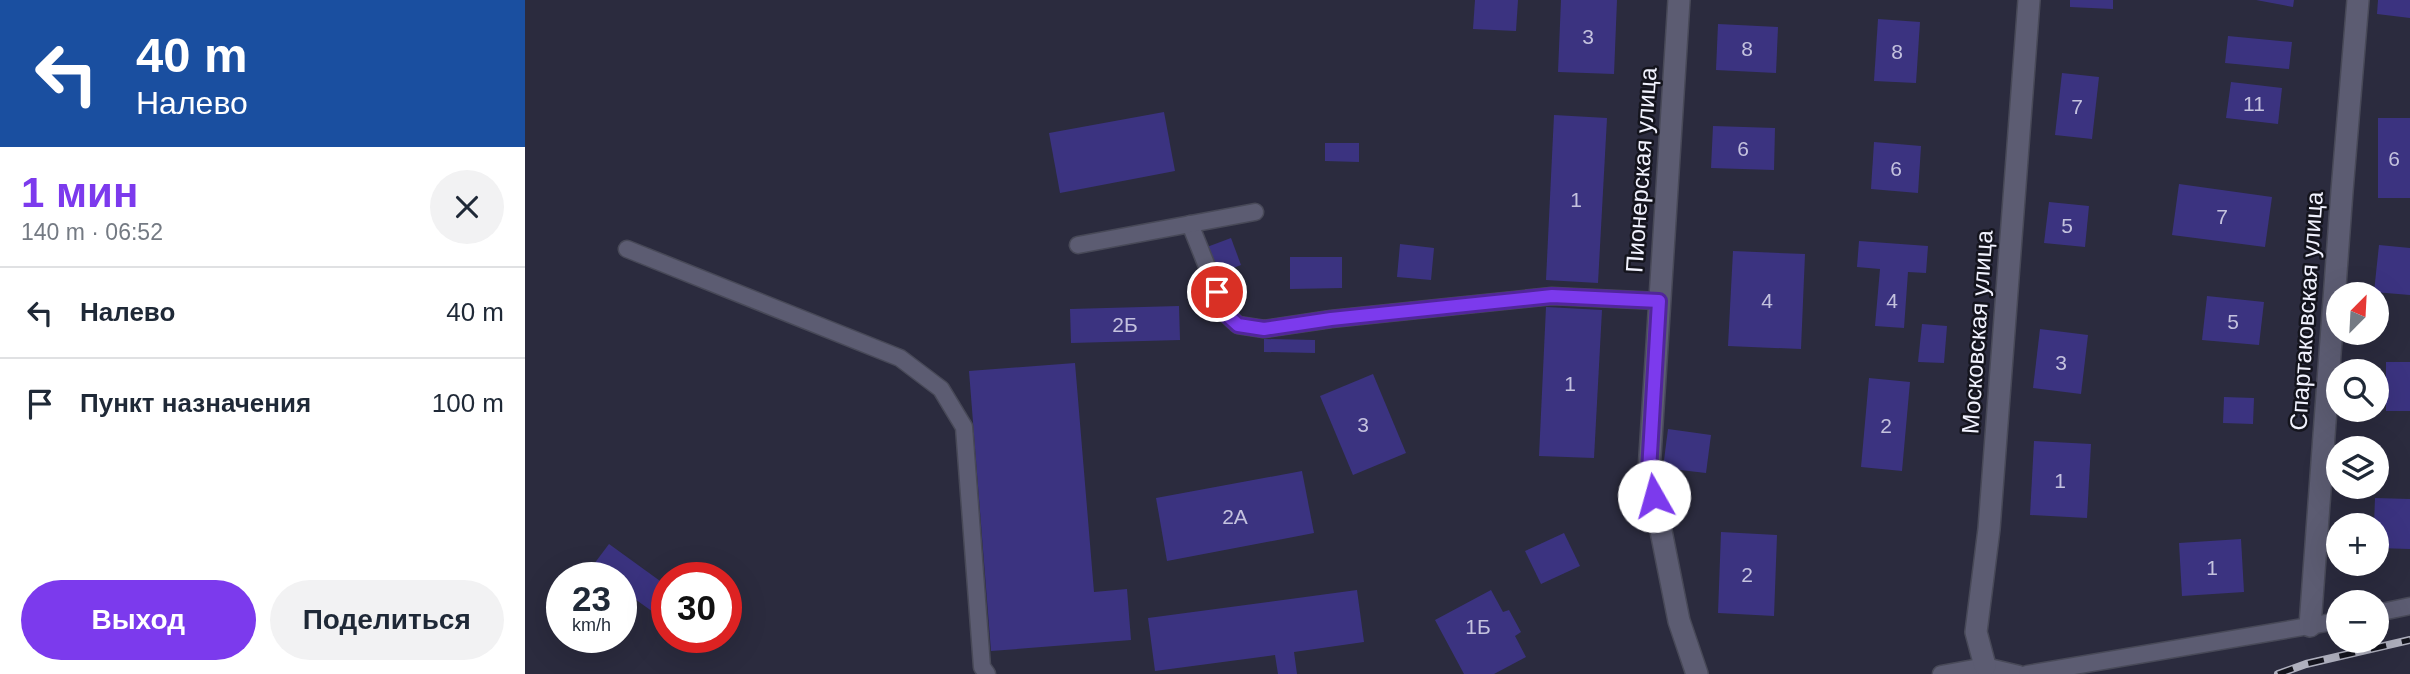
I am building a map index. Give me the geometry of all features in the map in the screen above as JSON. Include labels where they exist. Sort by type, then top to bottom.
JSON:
[{"type":"street","name":"Пионерская улица","points":[[1679,0],[1649,471],[1679,621],[1697,674]]},
{"type":"street","name":"Московская улица","points":[[1985,666],[1976,632],[1989,529],[2029,0]]},
{"type":"street","name":"Спартаковская улица","points":[[2309,626],[2358,0]]},
{"type":"lane","points":[[1078,245],[1255,212]]},
{"type":"lane","points":[[1190,224],[1226,314],[1238,325],[1264,329],[1331,319],[1552,296],[1659,301]]},
{"type":"lane","points":[[627,248],[900,358],[941,389],[964,426],[982,667],[987,674]]},
{"type":"lane","points":[[2389,610],[2410,606]]},
{"type":"lane","points":[[2027,674],[2326,623]]},
{"type":"lane","points":[[1941,674],[1985,666],[2019,674]]},
{"type":"building","points":[[1475,0],[1518,0],[1516,31],[1473,29]]},
{"type":"building","points":[[1561,0],[1617,0],[1614,74],[1558,72]]},
{"type":"building","points":[[2070,0],[2113,0],[2113,9],[2070,7]]},
{"type":"building","points":[[2256,0],[2294,0],[2293,7]]},
{"type":"building","points":[[2378,0],[2410,0],[2410,18],[2377,14]]},
{"type":"building","points":[[1878,19],[1920,22],[1916,83],[1874,81]]},
{"type":"building","points":[[1718,24],[1778,27],[1776,73],[1716,70]]},
{"type":"building","points":[[2228,36],[2292,42],[2289,69],[2225,63]]},
{"type":"building","points":[[2062,73],[2099,77],[2092,139],[2055,135]]},
{"type":"building","points":[[2231,82],[2282,88],[2278,124],[2226,118]]},
{"type":"building","points":[[1164,112],[1175,171],[1060,193],[1049,133]]},
{"type":"building","points":[[1554,115],[1607,118],[1598,283],[1546,280]]},
{"type":"building","points":[[2378,118],[2410,118],[2410,198],[2378,198]]},
{"type":"building","points":[[1713,126],[1775,128],[1774,170],[1711,168]]},
{"type":"building","points":[[1874,142],[1921,146],[1918,193],[1871,189]]},
{"type":"building","points":[[1325,143],[1359,143],[1359,162],[1325,161]]},
{"type":"building","points":[[2179,184],[2272,197],[2265,247],[2172,235]]},
{"type":"building","points":[[2049,202],[2089,206],[2085,247],[2044,243]]},
{"type":"building","points":[[1231,238],[1241,265],[1217,274],[1207,247]]},
{"type":"building","points":[[1859,241],[1928,246],[1926,273],[1908,272],[1904,328],[1875,326],[1880,269],[1857,267]]},
{"type":"building","points":[[1400,244],[1434,248],[1431,280],[1397,277]]},
{"type":"building","points":[[2379,245],[2410,248],[2410,295],[2389,293],[2389,282],[2375,282]]},
{"type":"building","points":[[1733,251],[1805,254],[1801,349],[1728,346]]},
{"type":"building","points":[[1290,257],[1342,257],[1342,288],[1290,289]]},
{"type":"building","points":[[2207,296],[2264,302],[2259,345],[2202,340]]},
{"type":"building","points":[[1179,306],[1180,340],[1071,343],[1070,309]]},
{"type":"building","points":[[1546,307],[1602,310],[1594,458],[1539,456]]},
{"type":"building","points":[[1922,324],[1947,326],[1944,363],[1918,362]]},
{"type":"building","points":[[2040,329],[2088,335],[2081,394],[2033,388]]},
{"type":"building","points":[[1264,339],[1315,340],[1315,353],[1264,352]]},
{"type":"building","points":[[2389,362],[2410,362],[2410,411],[2389,411]]},
{"type":"building","points":[[1075,363],[1094,592],[1127,589],[1131,640],[991,651],[969,371]]},
{"type":"building","points":[[1373,374],[1406,453],[1353,475],[1320,396]]},
{"type":"building","points":[[1869,378],[1910,382],[1902,471],[1861,467]]},
{"type":"building","points":[[2224,397],[2254,398],[2253,424],[2223,423]]},
{"type":"building","points":[[1668,429],[1711,435],[1706,473],[1663,468]]},
{"type":"building","points":[[2034,441],[2091,444],[2087,518],[2030,515]]},
{"type":"building","points":[[1302,471],[1314,533],[1167,561],[1156,498]]},
{"type":"building","points":[[2375,499],[2410,499],[2410,549],[2389,548],[2389,513],[2374,513]]},
{"type":"building","points":[[1721,532],[1777,535],[1774,616],[1718,613]]},
{"type":"building","points":[[1564,533],[1580,566],[1541,584],[1525,551]]},
{"type":"building","points":[[2241,539],[2244,592],[2182,596],[2179,543]]},
{"type":"building","points":[[609,544],[634,562],[596,562]]},
{"type":"building","points":[[637,564],[651,574],[651,611],[637,600]]},
{"type":"building","points":[[1357,590],[1364,642],[1294,652],[1297,674],[1278,674],[1275,655],[1155,671],[1148,618]]},
{"type":"building","points":[[1491,590],[1503,612],[1509,610],[1521,632],[1515,636],[1526,657],[1494,674],[1464,674],[1435,620]]},
{"type":"railway","points":[[2278,674],[2306,664],[2410,640]]},
{"type":"route","points":[[1217,292],[1226,314],[1238,325],[1264,329],[1331,319],[1552,296],[1659,301],[1649,471],[1654,496]]}]
